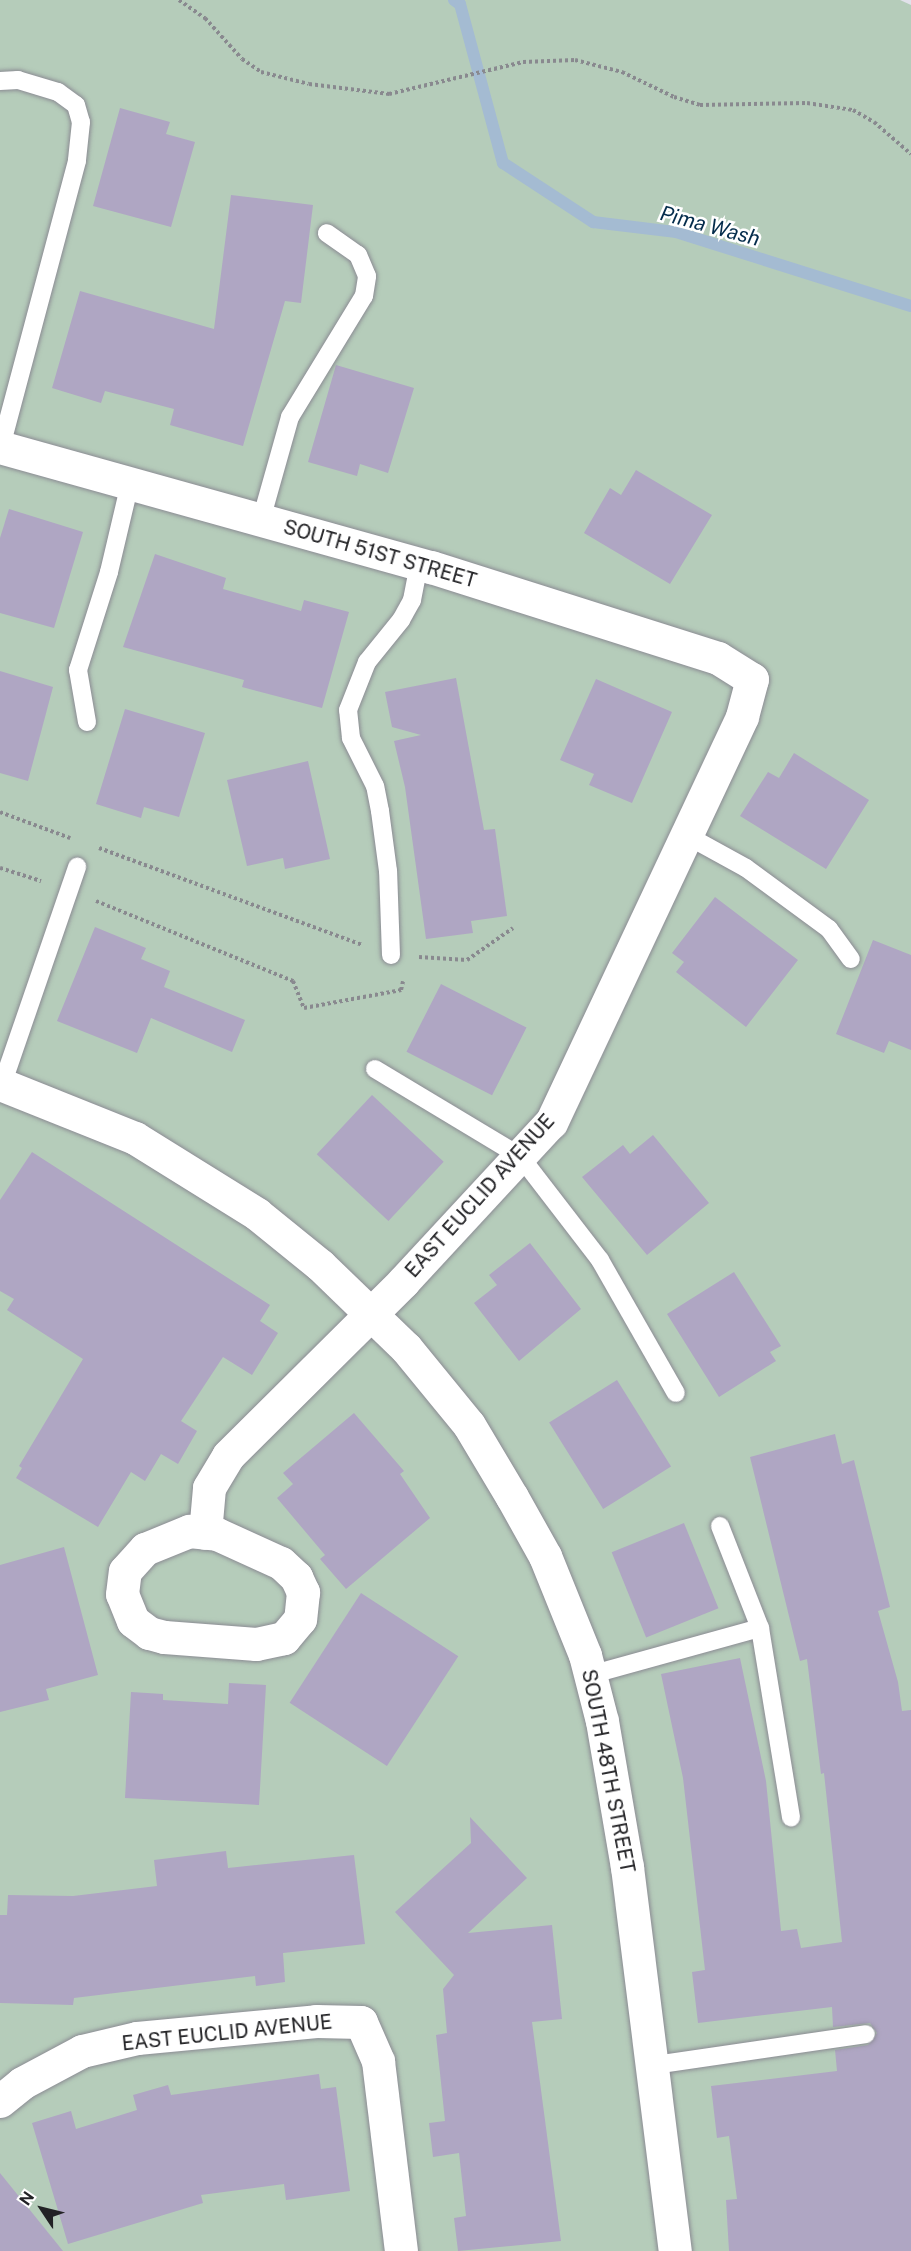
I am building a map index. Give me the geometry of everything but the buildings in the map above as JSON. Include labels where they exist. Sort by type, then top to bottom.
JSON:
[{"type":"street","name":"SOUTH 51ST STREET","points":[[1,447],[419,564],[718,658],[753,679]]},
{"type":"street","name":"EAST EUCLID AVENUE","points":[[205,1533],[209,1488],[228,1456],[369,1314],[551,1122],[742,717],[753,679]]},
{"type":"street","name":"SOUTH 48TH STREET","points":[[4,1093],[135,1138],[205,1178],[320,1265],[406,1348],[469,1425],[545,1556],[590,1675],[627,1867],[654,2065],[675,2251]]},
{"type":"street","points":[[189,1531],[205,1533],[217,1534],[280,1563],[296,1577],[303,1592],[300,1619],[284,1638],[256,1644],[164,1637],[149,1633],[133,1621],[122,1594],[125,1571],[133,1559],[145,1549],[189,1531]]},
{"type":"street","name":"EAST EUCLID AVENUE","points":[[0,2102],[22,2083],[82,2051],[137,2038],[316,2021],[361,2022],[378,2061],[401,2251]]},
{"type":"lane","points":[[0,81],[18,80],[58,92],[76,105],[81,122],[76,161],[1,447]]},
{"type":"lane","points":[[261,520],[290,417],[364,296],[365,266],[347,243],[327,233]]},
{"type":"lane","points":[[87,722],[78,670],[109,572],[130,483]]},
{"type":"lane","points":[[398,956],[375,786],[351,738],[348,710],[367,662],[401,620],[412,600],[419,564]]},
{"type":"lane","points":[[686,835],[746,867],[829,929],[851,959]]},
{"type":"lane","points":[[4,1093],[77,867]]},
{"type":"lane","points":[[375,1069],[520,1156],[600,1260],[676,1393]]},
{"type":"lane","points":[[720,1526],[760,1628],[791,1817]]},
{"type":"lane","points":[[590,1675],[760,1628]]},
{"type":"lane","points":[[654,2065],[866,2034]]},
{"type":"path","points":[[179,0],[205,18],[242,59],[261,72],[309,84],[389,94],[523,62],[575,60],[622,72],[674,98],[700,105],[807,103],[853,110],[874,122],[911,154]]},
{"type":"path","points":[[0,812],[75,839]]},
{"type":"path","points":[[97,847],[398,956],[467,960],[513,928]]},
{"type":"path","points":[[0,868],[69,890],[293,981],[304,1008],[402,990],[398,956]]},
{"type":"green space","points":[[0,0],[900,0],[911,5],[911,2251],[0,2251]]},
{"type":"waterway","name":"Pima Wash","points":[[454,0],[460,4],[503,163],[593,222],[676,232],[911,306]]}]
